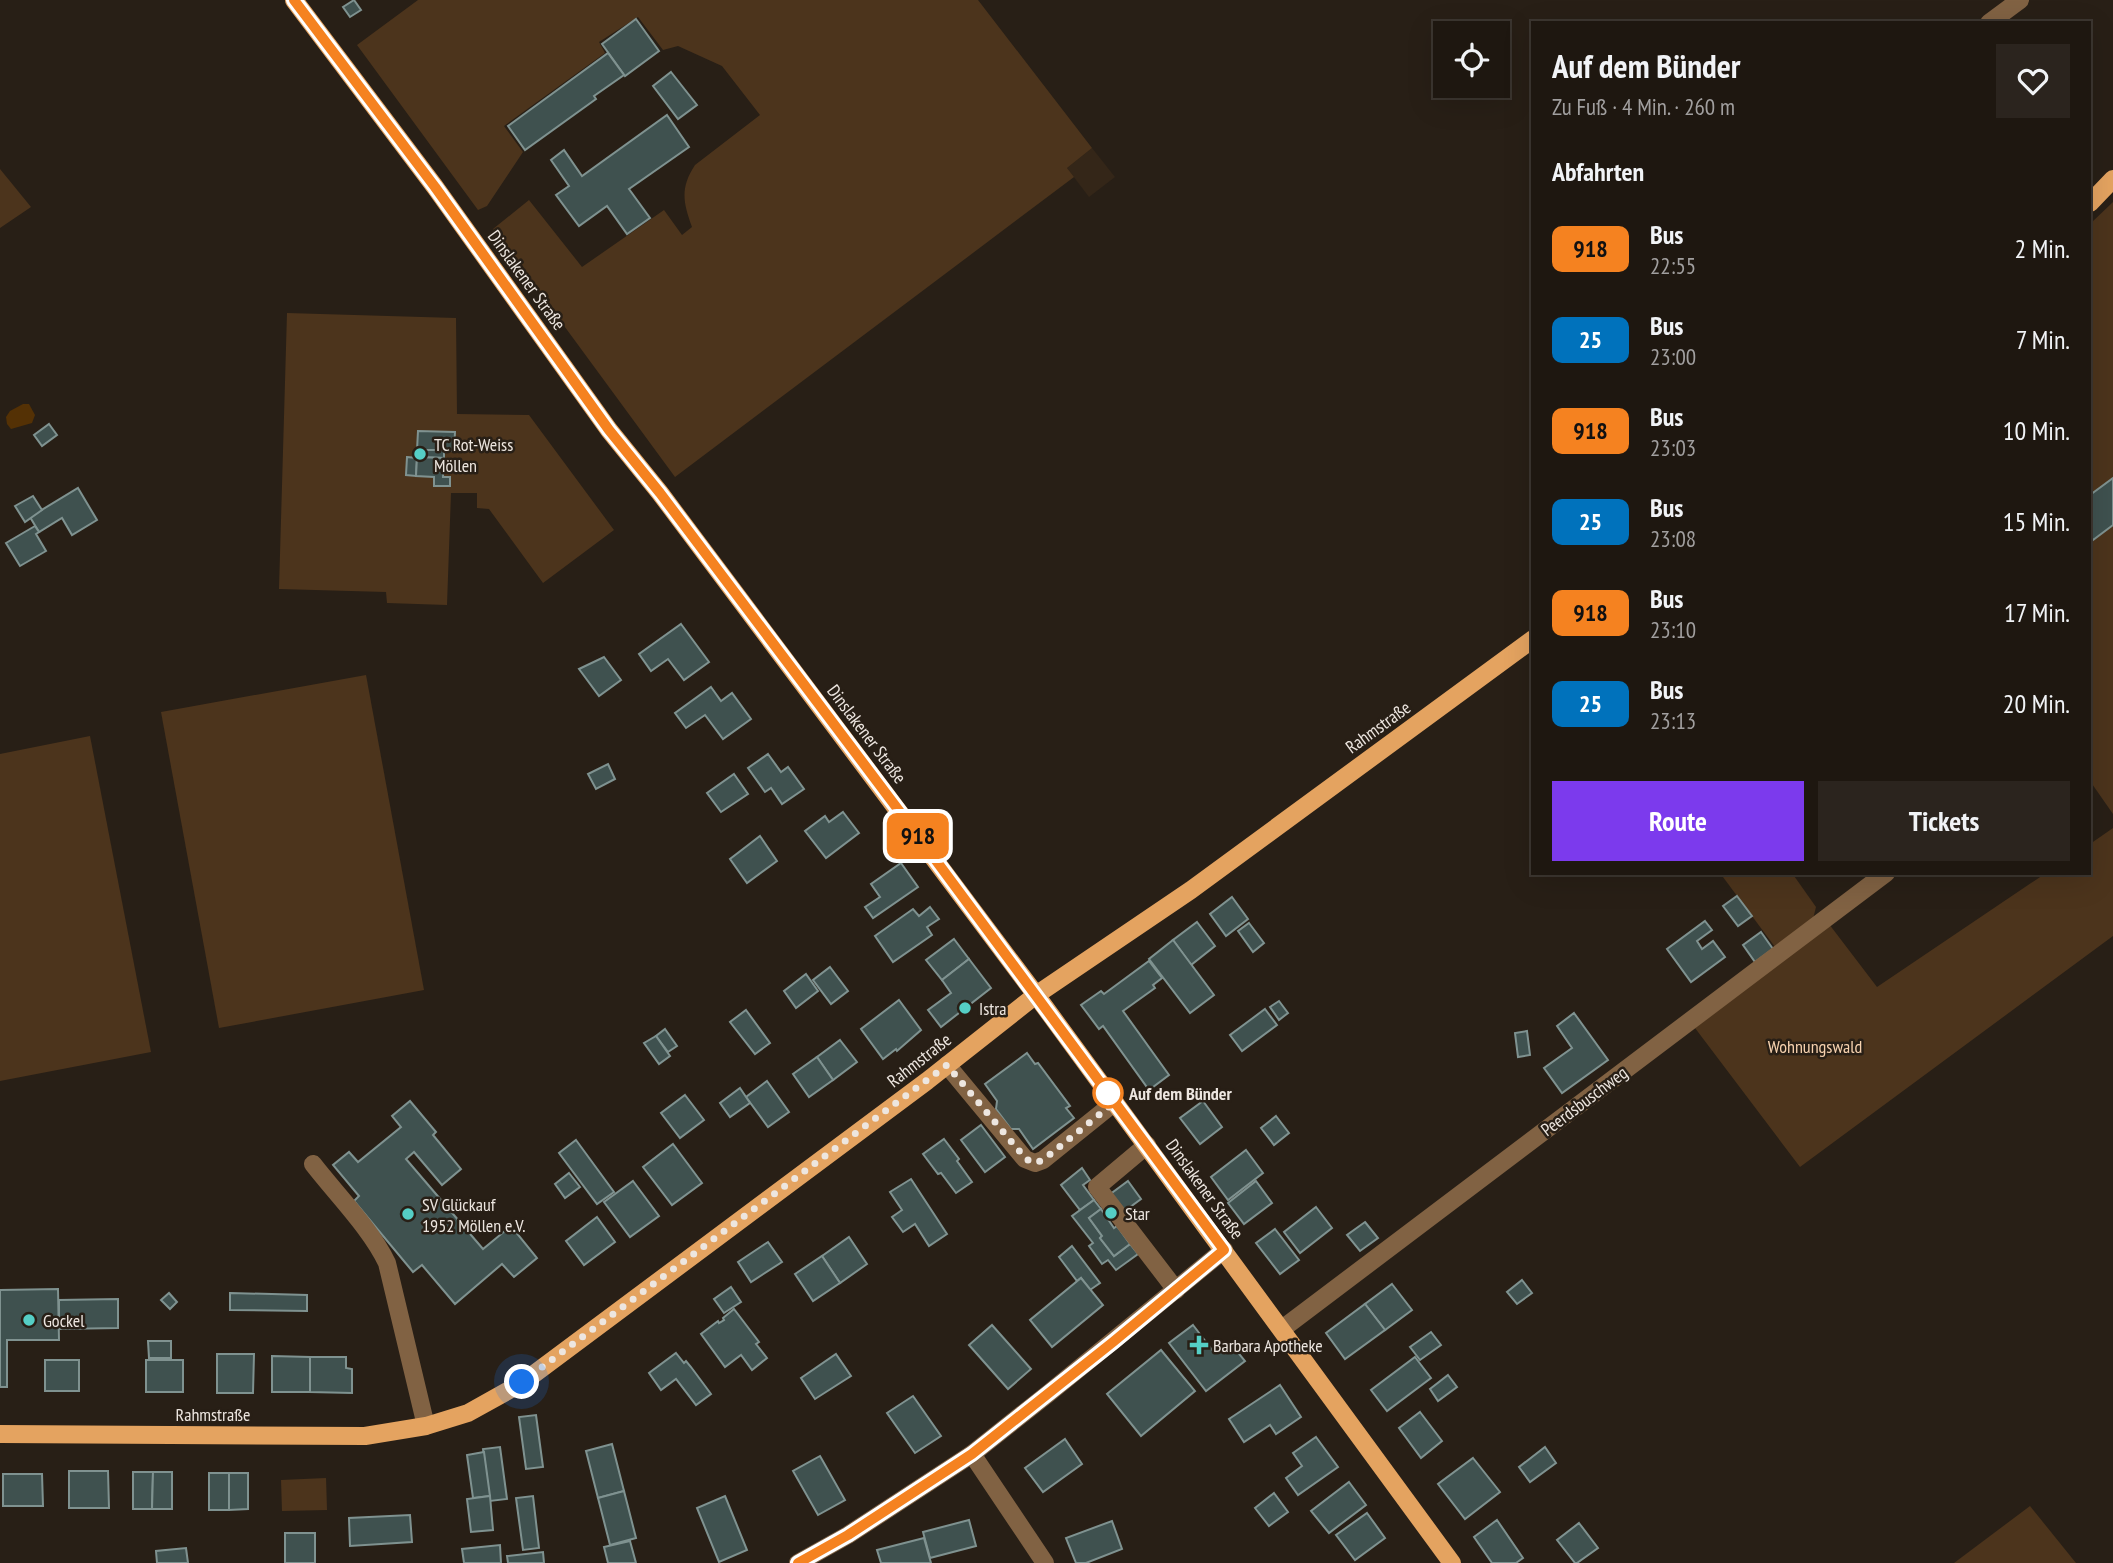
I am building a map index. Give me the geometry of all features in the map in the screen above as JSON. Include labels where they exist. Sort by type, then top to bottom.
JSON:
[{"type":"main road","name":"Dinslakener Straße","points":[[294,0],[441,197],[609,430],[660,493],[1036,995],[1452,1563]]},
{"type":"main road","points":[[2091,202],[2113,179]]},
{"type":"main road","name":"Rahmstraße","points":[[0,1434],[365,1436],[426,1426],[468,1413],[522,1382],[947,1065],[1036,995],[1191,890],[1531,640]]},
{"type":"street","points":[[1992,21],[2020,0]]},
{"type":"street","name":"Peerdsbuschweg","points":[[1282,1329],[1883,875]]},
{"type":"street","points":[[947,1065],[1026,1159],[1035,1163],[1043,1160],[1115,1102]]},
{"type":"street","points":[[1147,1145],[1097,1187],[1176,1290]]},
{"type":"street","points":[[313,1164],[376,1242],[387,1263],[426,1426]]},
{"type":"street","points":[[798,1563],[848,1535],[972,1454],[1224,1250]]},
{"type":"street","points":[[972,1454],[1045,1563]]},
{"type":"shaded area","points":[[1092,148],[1115,177],[1089,197],[1067,168]]},
{"type":"shaded area","points":[[29,404],[35,415],[32,423],[11,429],[6,417],[10,411]]},
{"type":"green space","points":[[418,0],[978,0],[1092,148],[1067,168],[1074,177],[675,477],[493,229],[529,200],[582,267],[664,210],[682,235],[692,227],[684,195],[695,165],[760,115],[722,66],[678,46],[663,50],[638,17],[599,42],[605,53],[504,126],[523,152],[487,206],[478,210],[357,45]]},
{"type":"green space","points":[[0,169],[31,207],[0,228]]},
{"type":"green space","points":[[2113,202],[2113,814],[2091,782],[2091,223]]},
{"type":"green space","name":"TC Rot-Weiss Möllen","points":[[287,313],[456,318],[457,414],[529,415],[614,530],[543,583],[489,509],[477,508],[477,493],[451,493],[447,605],[387,603],[386,592],[279,589]]},
{"type":"green space","points":[[366,675],[424,990],[219,1028],[161,712]]},
{"type":"green space","points":[[90,736],[151,1052],[0,1081],[0,754]]},
{"type":"green space","name":"Wohnungswald","points":[[2113,828],[2113,936],[1800,1167],[1695,1028],[1829,924],[1877,987],[2043,875],[2091,875],[2091,843]]},
{"type":"green space","points":[[1721,875],[1793,875],[1816,907],[1813,919],[1775,947]]},
{"type":"green space","points":[[326,1478],[327,1510],[282,1511],[281,1480]]},
{"type":"green space","points":[[2030,1506],[2076,1563],[1954,1563]]},
{"type":"building","points":[[354,0],[361,10],[350,17],[343,7]]},
{"type":"building","points":[[636,19],[659,51],[625,76],[602,44]]},
{"type":"building","points":[[608,53],[624,75],[594,96],[596,99],[525,150],[508,126]]},
{"type":"building","points":[[671,72],[697,105],[678,119],[653,86]]},
{"type":"building","points":[[667,115],[689,147],[629,189],[650,218],[627,234],[607,206],[579,226],[556,195],[569,186],[551,160],[564,150],[582,176]]},
{"type":"building","points":[[49,424],[57,435],[42,446],[34,435]]},
{"type":"building","points":[[418,431],[455,432],[454,451],[417,450]]},
{"type":"building","points":[[417,450],[444,450],[444,458],[417,457]]},
{"type":"building","points":[[407,457],[417,458],[416,476],[406,475]]},
{"type":"building","points":[[417,457],[444,458],[443,477],[450,477],[450,486],[434,486],[434,477],[416,476]]},
{"type":"building","points":[[2113,478],[2113,525],[2093,540],[2091,537],[2091,494]]},
{"type":"building","points":[[78,488],[97,520],[72,535],[62,518],[39,532],[30,517]]},
{"type":"building","points":[[33,496],[42,510],[25,522],[15,506]]},
{"type":"building","points":[[35,526],[39,532],[36,534],[46,551],[20,566],[6,543]]},
{"type":"building","points":[[681,624],[709,662],[684,680],[668,659],[651,671],[639,654]]},
{"type":"building","points":[[604,657],[621,680],[599,696],[579,669]]},
{"type":"building","points":[[711,687],[721,701],[732,693],[751,719],[723,739],[705,715],[686,728],[675,713]]},
{"type":"building","points":[[768,754],[781,772],[788,767],[804,789],[782,804],[771,788],[765,792],[748,768]]},
{"type":"building","points":[[608,764],[615,779],[596,789],[588,774]]},
{"type":"building","points":[[734,774],[748,794],[721,812],[707,793]]},
{"type":"building","points":[[843,812],[859,833],[826,858],[805,831],[825,816],[829,822]]},
{"type":"building","points":[[760,836],[777,861],[747,883],[730,859]]},
{"type":"building","points":[[901,863],[918,887],[873,918],[865,907],[880,897],[871,884]]},
{"type":"building","points":[[1737,896],[1752,916],[1738,926],[1723,906]]},
{"type":"building","points":[[1232,897],[1248,919],[1226,936],[1210,914]]},
{"type":"building","points":[[930,907],[939,919],[927,927],[932,935],[893,962],[875,936],[913,909],[919,916]]},
{"type":"building","points":[[1705,921],[1712,930],[1697,941],[1702,949],[1713,941],[1725,957],[1691,982],[1667,949]]},
{"type":"building","points":[[1197,922],[1215,946],[1191,965],[1173,940]]},
{"type":"building","points":[[1249,923],[1264,943],[1253,952],[1238,931]]},
{"type":"building","points":[[1761,932],[1773,949],[1755,962],[1743,945]]},
{"type":"building","points":[[954,939],[969,959],[942,980],[926,960]]},
{"type":"building","points":[[1173,940],[1214,995],[1190,1013],[1149,959]]},
{"type":"building","points":[[969,959],[991,988],[941,1027],[928,1010],[951,993],[942,980]]},
{"type":"building","points":[[1149,961],[1162,978],[1153,985],[1155,988],[1123,1011],[1169,1075],[1149,1090],[1103,1026],[1099,1029],[1081,1005],[1101,991],[1104,994]]},
{"type":"building","points":[[830,967],[848,991],[831,1004],[813,980]]},
{"type":"building","points":[[806,974],[818,991],[796,1008],[784,991]]},
{"type":"building","points":[[899,1000],[921,1030],[897,1051],[896,1049],[883,1059],[861,1029]]},
{"type":"building","points":[[1279,1001],[1288,1013],[1279,1020],[1270,1007]]},
{"type":"building","points":[[1265,1009],[1277,1025],[1242,1051],[1230,1035]]},
{"type":"building","points":[[746,1010],[770,1043],[755,1054],[730,1022]]},
{"type":"building","points":[[1574,1013],[1608,1060],[1562,1093],[1544,1068],[1572,1048],[1557,1026]]},
{"type":"building","points":[[665,1029],[677,1046],[668,1052],[656,1036]]},
{"type":"building","points":[[1527,1031],[1530,1055],[1518,1057],[1515,1033]]},
{"type":"building","points":[[656,1036],[670,1056],[659,1064],[644,1043]]},
{"type":"building","points":[[840,1040],[857,1062],[833,1080],[817,1057]]},
{"type":"building","points":[[1027,1053],[1035,1064],[1038,1063],[1070,1106],[1066,1108],[1074,1118],[1033,1149],[1019,1129],[1011,1129],[996,1109],[997,1101],[985,1084]]},
{"type":"building","points":[[817,1057],[833,1080],[809,1097],[793,1074]]},
{"type":"building","points":[[767,1081],[789,1112],[768,1127],[746,1097]]},
{"type":"building","points":[[740,1088],[750,1103],[730,1117],[720,1103]]},
{"type":"building","points":[[685,1095],[704,1120],[680,1138],[661,1113]]},
{"type":"building","name":"SV Glückauf 1952 Möllen e.V.","points":[[410,1101],[436,1132],[433,1135],[461,1169],[442,1185],[414,1152],[406,1159],[483,1249],[511,1226],[537,1258],[514,1277],[502,1264],[455,1304],[422,1265],[413,1272],[354,1201],[359,1196],[333,1165],[349,1152],[358,1162],[401,1127],[392,1116]]},
{"type":"building","points":[[1203,1101],[1222,1127],[1200,1144],[1180,1118]]},
{"type":"building","points":[[1276,1116],[1289,1133],[1274,1145],[1261,1128]]},
{"type":"building","points":[[981,1125],[1005,1157],[985,1172],[961,1140]]},
{"type":"building","points":[[944,1139],[972,1182],[956,1193],[923,1154]]},
{"type":"building","points":[[576,1140],[614,1192],[597,1204],[559,1153]]},
{"type":"building","points":[[673,1144],[702,1183],[672,1205],[643,1167]]},
{"type":"building","points":[[1246,1150],[1263,1173],[1228,1200],[1211,1177]]},
{"type":"building","points":[[1082,1168],[1090,1180],[1083,1185],[1094,1200],[1080,1210],[1061,1185]]},
{"type":"building","points":[[569,1173],[580,1187],[565,1198],[555,1184]]},
{"type":"building","points":[[911,1179],[947,1234],[929,1246],[915,1224],[903,1232],[892,1217],[902,1210],[890,1192]]},
{"type":"building","points":[[633,1181],[659,1216],[630,1237],[604,1202]]},
{"type":"building","points":[[1128,1181],[1141,1199],[1122,1213],[1109,1195]]},
{"type":"building","points":[[1256,1181],[1272,1203],[1244,1224],[1228,1203]]},
{"type":"building","points":[[1094,1200],[1101,1209],[1089,1218],[1114,1256],[1130,1244],[1138,1254],[1116,1270],[1108,1260],[1102,1264],[1089,1246],[1093,1243],[1072,1216]]},
{"type":"building","points":[[1316,1207],[1332,1228],[1300,1253],[1284,1232]]},
{"type":"building","points":[[1101,1209],[1114,1228],[1117,1226],[1130,1244],[1114,1256],[1089,1218]]},
{"type":"building","points":[[597,1217],[615,1242],[584,1265],[566,1241]]},
{"type":"building","points":[[1365,1222],[1378,1238],[1360,1251],[1347,1235]]},
{"type":"building","points":[[1275,1229],[1299,1260],[1280,1274],[1256,1243]]},
{"type":"building","points":[[849,1237],[867,1264],[840,1283],[822,1256]]},
{"type":"building","points":[[768,1242],[782,1262],[751,1282],[738,1262]]},
{"type":"building","points":[[1072,1246],[1100,1283],[1090,1290],[1081,1278],[1077,1281],[1059,1257]]},
{"type":"building","points":[[822,1256],[840,1283],[813,1301],[795,1274]]},
{"type":"building","points":[[1081,1278],[1103,1305],[1052,1347],[1030,1320]]},
{"type":"building","points":[[1522,1280],[1532,1293],[1517,1304],[1507,1292]]},
{"type":"building","points":[[1392,1284],[1412,1310],[1385,1330],[1365,1304]]},
{"type":"building","points":[[731,1287],[741,1302],[724,1313],[714,1299]]},
{"type":"building","name":"Gockel","points":[[58,1289],[59,1340],[7,1340],[7,1387],[0,1387],[0,1290]]},
{"type":"building","points":[[169,1293],[177,1302],[170,1309],[161,1300]]},
{"type":"building","points":[[230,1293],[307,1295],[307,1311],[230,1310]]},
{"type":"building","name":"Gockel","points":[[118,1299],[118,1328],[59,1329],[59,1300]]},
{"type":"building","points":[[1365,1304],[1385,1330],[1345,1359],[1326,1333]]},
{"type":"building","points":[[734,1309],[759,1342],[756,1344],[767,1358],[752,1370],[741,1355],[725,1367],[701,1334],[718,1321],[719,1323],[724,1320]]},
{"type":"building","points":[[992,1325],[1031,1369],[1008,1389],[969,1345]]},
{"type":"building","points":[[1193,1325],[1213,1351],[1231,1344],[1245,1361],[1206,1391],[1169,1343]]},
{"type":"building","points":[[1431,1332],[1441,1345],[1420,1360],[1410,1347]]},
{"type":"building","points":[[148,1341],[171,1341],[171,1358],[149,1358]]},
{"type":"building","points":[[1161,1350],[1195,1391],[1141,1436],[1107,1394]]},
{"type":"building","points":[[676,1353],[684,1363],[686,1361],[711,1394],[696,1405],[676,1379],[661,1390],[649,1373]]},
{"type":"building","points":[[217,1354],[254,1354],[253,1393],[217,1393]]},
{"type":"building","points":[[836,1354],[851,1376],[815,1399],[801,1378]]},
{"type":"building","points":[[272,1356],[310,1357],[310,1392],[272,1392]]},
{"type":"building","points":[[310,1357],[346,1357],[346,1368],[352,1369],[352,1393],[310,1392]]},
{"type":"building","points":[[1415,1357],[1431,1378],[1387,1411],[1371,1390]]},
{"type":"building","points":[[45,1360],[79,1360],[79,1391],[45,1391]]},
{"type":"building","points":[[146,1360],[183,1360],[183,1392],[146,1392]]},
{"type":"building","points":[[1448,1375],[1457,1387],[1438,1401],[1430,1389]]},
{"type":"building","points":[[1280,1385],[1301,1417],[1276,1434],[1270,1425],[1244,1442],[1229,1419]]},
{"type":"building","points":[[913,1396],[941,1436],[915,1453],[887,1413]]},
{"type":"building","points":[[1420,1412],[1442,1441],[1421,1458],[1399,1428]]},
{"type":"building","points":[[536,1415],[543,1467],[526,1469],[519,1417]]},
{"type":"building","points":[[1316,1437],[1338,1467],[1298,1495],[1286,1478],[1302,1466],[1293,1453]]},
{"type":"building","points":[[1065,1439],[1082,1464],[1043,1492],[1025,1468]]},
{"type":"building","points":[[612,1444],[624,1491],[598,1498],[586,1451]]},
{"type":"building","points":[[500,1447],[507,1499],[490,1501],[483,1449]]},
{"type":"building","points":[[1545,1447],[1556,1463],[1530,1482],[1519,1467]]},
{"type":"building","points":[[484,1452],[490,1496],[473,1498],[467,1455]]},
{"type":"building","points":[[820,1456],[845,1500],[818,1515],[793,1471]]},
{"type":"building","points":[[1473,1458],[1500,1492],[1465,1519],[1438,1484]]},
{"type":"building","points":[[69,1471],[108,1471],[109,1508],[69,1508]]},
{"type":"building","points":[[133,1472],[153,1472],[152,1509],[133,1509]]},
{"type":"building","points":[[153,1472],[172,1472],[172,1509],[152,1509]]},
{"type":"building","points":[[209,1473],[229,1473],[229,1510],[209,1510]]},
{"type":"building","points":[[229,1473],[248,1473],[248,1509],[229,1510]]},
{"type":"building","points":[[3,1474],[42,1474],[43,1506],[3,1506]]},
{"type":"building","points":[[1349,1482],[1366,1505],[1329,1533],[1311,1511]]},
{"type":"building","points":[[624,1491],[636,1538],[610,1545],[598,1498]]},
{"type":"building","points":[[1274,1493],[1288,1512],[1269,1526],[1255,1508]]},
{"type":"building","points":[[490,1496],[493,1530],[471,1532],[467,1499]]},
{"type":"building","points":[[533,1496],[539,1548],[523,1550],[516,1498]]},
{"type":"building","points":[[725,1496],[747,1550],[719,1562],[697,1508]]},
{"type":"building","points":[[1367,1513],[1385,1538],[1355,1560],[1336,1535]]},
{"type":"building","points":[[410,1515],[412,1542],[350,1546],[349,1518]]},
{"type":"building","points":[[969,1520],[976,1546],[930,1558],[923,1532]]},
{"type":"building","points":[[1497,1520],[1523,1558],[1516,1563],[1492,1563],[1474,1537]]},
{"type":"building","points":[[1112,1521],[1122,1549],[1086,1563],[1076,1563],[1066,1538]]},
{"type":"building","points":[[1579,1523],[1598,1548],[1575,1563],[1557,1540]]},
{"type":"building","points":[[285,1533],[315,1533],[315,1563],[285,1563]]},
{"type":"building","points":[[924,1538],[931,1563],[881,1563],[877,1550]]},
{"type":"building","points":[[630,1541],[636,1563],[608,1563],[604,1547]]},
{"type":"building","points":[[500,1545],[501,1563],[464,1563],[462,1549]]},
{"type":"building","points":[[186,1548],[188,1563],[157,1563],[156,1551]]},
{"type":"building","points":[[543,1552],[544,1563],[508,1563],[507,1556]]},
{"type":"bus line","name":"918","points":[[294,0],[435,187],[609,430],[660,493],[909,824],[1224,1250],[972,1454],[848,1535],[798,1563]]},
{"type":"place","name":"TC Rot-Weiss Möllen","points":[[420,454]]},
{"type":"place","name":"Istra","points":[[965,1008]]},
{"type":"place","name":"Auf dem Bünder","points":[[1108,1093]]},
{"type":"place","name":"Star","points":[[1111,1213]]},
{"type":"place","name":"SV Glückauf 1952 Möllen e.V.","points":[[408,1214]]},
{"type":"place","name":"Gockel","points":[[29,1320]]},
{"type":"place","name":"Barbara Apotheke","points":[[1199,1345]]},
{"type":"route","points":[[522,1382],[947,1065],[1026,1159],[1035,1163],[1043,1160],[1115,1102],[1108,1093]]}]
